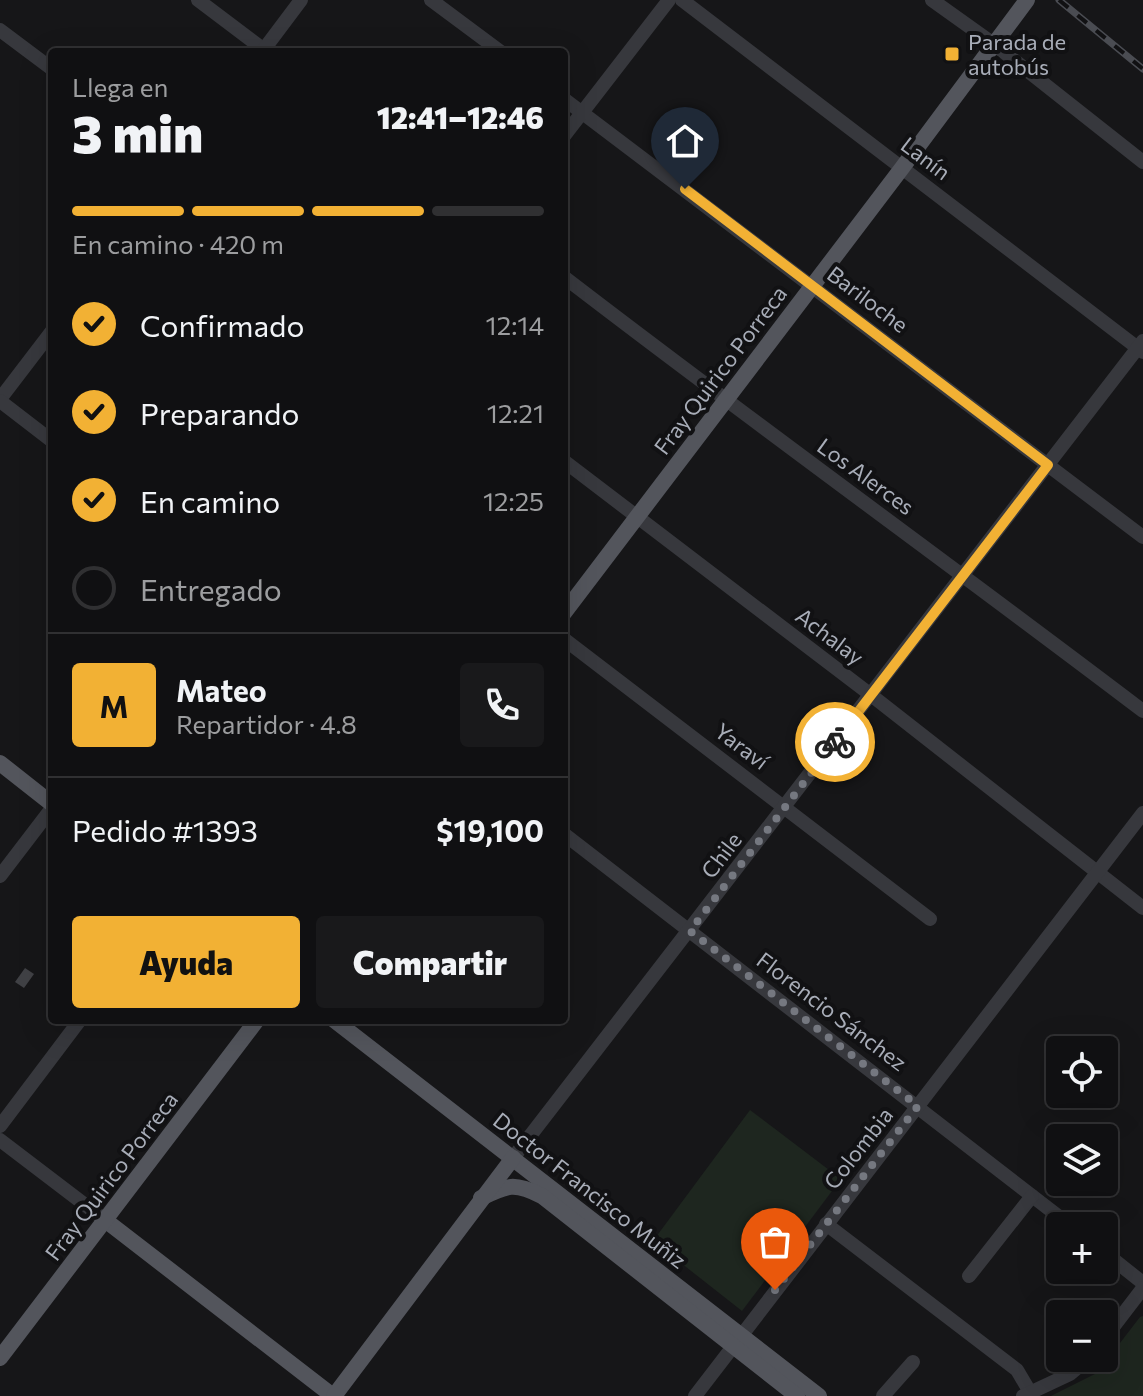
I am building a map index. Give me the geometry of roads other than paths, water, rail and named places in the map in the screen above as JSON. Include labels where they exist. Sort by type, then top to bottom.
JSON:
[{"type":"main road","name":"Fray Quirico Porreca","points":[[568,608],[1027,0]]},
{"type":"main road","points":[[0,763],[48,803]]},
{"type":"main road","name":"Fray Quirico Porreca","points":[[0,1358],[254,1024]]},
{"type":"main road","name":"Doctor Francisco Muñiz","points":[[339,1024],[513,1158],[737,1340],[797,1396]]},
{"type":"main road","name":"Chile","points":[[334,1396],[513,1158]]},
{"type":"main road","name":"Doctor Francisco Muñiz","points":[[481,1198],[502,1188],[522,1186],[542,1196],[737,1340],[819,1396]]},
{"type":"main road","points":[[105,1220],[334,1396]]},
{"type":"street","points":[[198,0],[261,48]]},
{"type":"street","points":[[267,48],[301,0]]},
{"type":"street","points":[[431,0],[496,48]]},
{"type":"street","points":[[568,131],[669,0]]},
{"type":"street","name":"Lanín","points":[[682,0],[1141,347]]},
{"type":"street","points":[[932,0],[995,45],[1143,162]]},
{"type":"street","points":[[0,30],[48,66]]},
{"type":"street","name":"Bariloche","points":[[568,102],[1143,537]]},
{"type":"street","name":"Los Alerces","points":[[568,280],[725,401],[964,574],[1143,711]]},
{"type":"street","points":[[48,336],[0,400],[48,438]]},
{"type":"street","name":"Chile","points":[[513,1158],[1141,347]]},
{"type":"street","name":"Achalay","points":[[568,464],[1143,908]]},
{"type":"street","name":"Yaraví","points":[[568,642],[930,919]]},
{"type":"street","points":[[0,876],[48,811]]},
{"type":"street","name":"Colombia","points":[[695,1396],[1143,813]]},
{"type":"street","name":"Florencio Sánchez","points":[[568,837],[1053,1212]]},
{"type":"street","points":[[0,1126],[77,1024]]},
{"type":"street","points":[[0,1140],[105,1220]]},
{"type":"street","points":[[969,1276],[1032,1196]]},
{"type":"street","points":[[826,1224],[1017,1370],[1026,1394],[1072,1372]]},
{"type":"street","points":[[1118,1264],[1143,1286],[1118,1320]]},
{"type":"street","points":[[883,1396],[913,1362]]},
{"type":"railway","points":[[1059,0],[1143,69]]},
{"type":"place","name":"Parada de autobús","points":[[952,54]]}]
